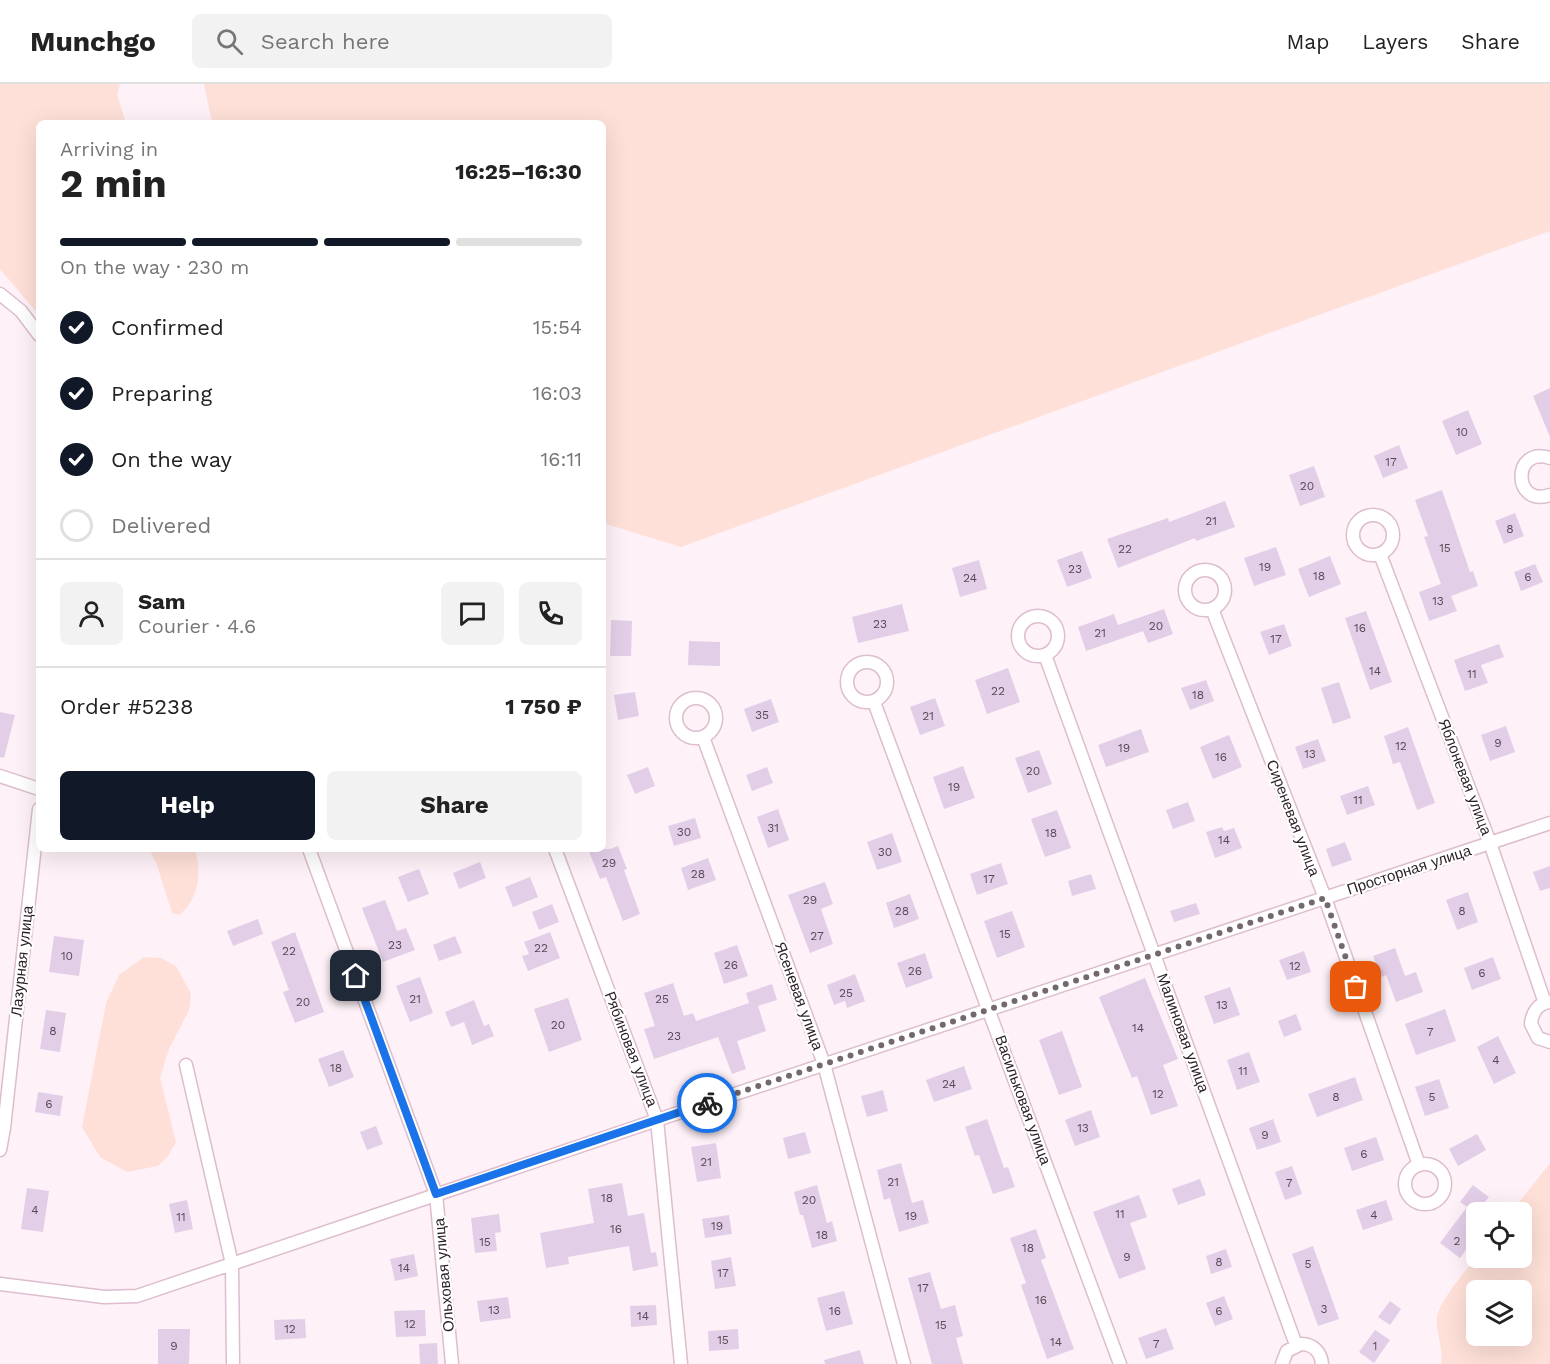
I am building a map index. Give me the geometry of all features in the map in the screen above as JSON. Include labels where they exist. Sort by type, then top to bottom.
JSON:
[{"type":"street","points":[[0,294],[21,311],[36,331]]},
{"type":"street","points":[[1549,498],[1528,492],[1522,483],[1521,473],[1526,463],[1535,457],[1550,458]]},
{"type":"street","name":"Яблоневая улица","points":[[1380,554],[1490,843],[1547,1002]]},
{"type":"street","name":"Сиреневая улица","points":[[1212,609],[1325,898],[1419,1165]]},
{"type":"street","name":"Малиновая улица","points":[[1045,655],[1296,1345]]},
{"type":"street","name":"Васильковая улица","points":[[874,702],[1120,1364]]},
{"type":"street","name":"Ясеневая улица","points":[[703,737],[824,1064],[904,1364]]},
{"type":"street","points":[[0,776],[36,788]]},
{"type":"street","name":"Просторная улица","points":[[0,1284],[104,1297],[137,1296],[824,1064],[1550,823]]},
{"type":"street","name":"Лазурная улица","points":[[0,1150],[36,835]]},
{"type":"street","name":"Ольховая улица","points":[[310,852],[436,1194],[452,1364]]},
{"type":"street","name":"Рябиновая улица","points":[[556,852],[657,1120],[681,1364]]},
{"type":"street","points":[[1547,1002],[1533,1013],[1531,1024],[1538,1038],[1550,1042]]},
{"type":"street","points":[[186,1065],[231,1264],[233,1364]]},
{"type":"street","points":[[1282,1364],[1287,1351],[1296,1345],[1306,1344],[1316,1349],[1322,1357],[1322,1364]]},
{"type":"shaded area","points":[[0,84],[120,84],[117,94],[125,120],[36,120],[36,311],[0,269]]},
{"type":"shaded area","points":[[204,84],[1550,84],[1550,231],[681,547],[606,524],[606,120],[211,120]]},
{"type":"shaded area","points":[[150,852],[196,852],[198,876],[195,893],[186,909],[179,915],[172,913],[157,865]]},
{"type":"shaded area","points":[[144,957],[161,958],[176,966],[191,994],[189,1010],[169,1049],[160,1078],[176,1142],[168,1156],[158,1166],[127,1172],[100,1157],[82,1127],[106,1003],[119,975]]},
{"type":"shaded area","points":[[1550,1163],[1550,1364],[1441,1364],[1437,1317],[1443,1303],[1468,1268],[1532,1268],[1532,1202],[1519,1202]]},
{"type":"building","points":[[1550,388],[1550,437],[1533,396]]},
{"type":"building","points":[[1468,410],[1482,444],[1456,455],[1442,421]]},
{"type":"building","points":[[1399,445],[1408,468],[1383,478],[1374,456]]},
{"type":"building","points":[[1314,466],[1325,497],[1300,506],[1289,475]]},
{"type":"building","points":[[1442,490],[1470,572],[1473,571],[1478,586],[1451,596],[1457,611],[1429,621],[1419,592],[1441,584],[1424,537],[1428,536],[1415,500]]},
{"type":"building","points":[[1225,501],[1235,527],[1196,541],[1195,538],[1118,568],[1107,539],[1168,518],[1169,522]]},
{"type":"building","points":[[1515,513],[1524,536],[1504,544],[1495,521]]},
{"type":"building","points":[[1276,547],[1286,575],[1254,586],[1244,558]]},
{"type":"building","points":[[1082,551],[1092,578],[1067,587],[1057,560]]},
{"type":"building","points":[[1330,556],[1341,584],[1309,597],[1298,569]]},
{"type":"building","points":[[979,560],[987,589],[960,597],[952,568]]},
{"type":"building","points":[[1535,564],[1543,582],[1521,591],[1514,572]]},
{"type":"building","points":[[902,604],[909,631],[858,643],[852,617]]},
{"type":"building","points":[[1164,609],[1173,634],[1148,643],[1143,631],[1086,651],[1078,627],[1114,614],[1118,625]]},
{"type":"building","points":[[1366,611],[1392,682],[1370,690],[1345,618]]},
{"type":"building","points":[[611,620],[632,621],[631,656],[610,656]]},
{"type":"building","points":[[1284,624],[1292,646],[1269,655],[1260,632]]},
{"type":"building","points":[[689,641],[720,642],[720,666],[688,665]]},
{"type":"building","points":[[1499,644],[1504,657],[1481,665],[1488,683],[1465,691],[1454,660]]},
{"type":"building","points":[[1008,668],[1020,702],[987,714],[975,680]]},
{"type":"building","points":[[1206,680],[1214,701],[1190,710],[1181,688]]},
{"type":"building","points":[[1339,682],[1351,718],[1333,724],[1321,688]]},
{"type":"building","points":[[635,692],[639,716],[618,720],[614,695]]},
{"type":"building","points":[[935,698],[945,726],[920,735],[910,707]]},
{"type":"building","points":[[771,699],[779,722],[752,732],[744,709]]},
{"type":"building","points":[[0,712],[15,715],[4,758],[0,757]]},
{"type":"building","points":[[1506,726],[1515,752],[1490,761],[1481,735]]},
{"type":"building","points":[[1408,727],[1435,803],[1417,810],[1400,762],[1393,764],[1384,736]]},
{"type":"building","points":[[1141,729],[1149,752],[1106,767],[1098,745]]},
{"type":"building","points":[[1229,735],[1242,767],[1213,779],[1200,747]]},
{"type":"building","points":[[1318,739],[1326,761],[1303,769],[1295,747]]},
{"type":"building","points":[[1039,750],[1052,784],[1028,793],[1015,758]]},
{"type":"building","points":[[963,766],[975,798],[944,809],[933,777]]},
{"type":"building","points":[[648,767],[655,786],[635,794],[627,775]]},
{"type":"building","points":[[767,767],[773,783],[752,791],[746,775]]},
{"type":"building","points":[[1368,786],[1375,805],[1347,815],[1340,796]]},
{"type":"building","points":[[1188,802],[1195,821],[1173,829],[1166,810]]},
{"type":"building","points":[[778,809],[789,840],[768,848],[757,817]]},
{"type":"building","points":[[1057,810],[1071,848],[1045,857],[1031,819]]},
{"type":"building","points":[[695,818],[701,838],[674,846],[668,826]]},
{"type":"building","points":[[1222,827],[1224,831],[1234,828],[1242,848],[1215,858],[1206,832]]},
{"type":"building","points":[[892,833],[902,862],[877,870],[867,842]]},
{"type":"building","points":[[1345,842],[1352,860],[1332,867],[1326,849]]},
{"type":"building","points":[[618,846],[640,914],[623,921],[606,877],[600,879],[589,852],[606,852],[606,849]]},
{"type":"building","points":[[708,858],[716,880],[688,890],[681,868]]},
{"type":"building","points":[[480,862],[486,878],[459,889],[453,873]]},
{"type":"building","points":[[1001,863],[1008,884],[977,895],[970,874]]},
{"type":"building","points":[[1550,866],[1550,888],[1540,891],[1533,872]]},
{"type":"building","points":[[419,869],[429,894],[408,902],[398,877]]},
{"type":"building","points":[[1091,874],[1096,889],[1072,896],[1068,881]]},
{"type":"building","points":[[530,877],[538,897],[513,907],[505,887]]},
{"type":"building","points":[[825,882],[833,904],[821,909],[833,944],[810,953],[788,895]]},
{"type":"building","points":[[1468,892],[1478,922],[1457,930],[1446,900]]},
{"type":"building","points":[[910,894],[919,919],[894,928],[886,903]]},
{"type":"building","points":[[385,900],[397,931],[406,928],[415,950],[383,962],[362,908]]},
{"type":"building","points":[[1196,903],[1200,914],[1174,922],[1170,911]]},
{"type":"building","points":[[552,904],[559,922],[539,930],[532,912]]},
{"type":"building","points":[[1012,911],[1025,947],[997,958],[984,921]]},
{"type":"building","points":[[258,919],[263,934],[233,946],[227,931]]},
{"type":"building","points":[[295,932],[324,1012],[295,1023],[283,992],[289,990],[271,942]]},
{"type":"building","points":[[550,932],[560,958],[528,971],[522,956],[529,954],[524,942]]},
{"type":"building","points":[[54,936],[84,940],[79,976],[49,972]]},
{"type":"building","points":[[455,936],[462,953],[439,961],[433,945]]},
{"type":"building","points":[[737,945],[748,976],[724,984],[714,953]]},
{"type":"building","points":[[1395,948],[1405,976],[1416,972],[1423,992],[1396,1002],[1386,975],[1381,977],[1373,956]]},
{"type":"building","points":[[1304,951],[1311,972],[1287,980],[1279,960]]},
{"type":"building","points":[[925,953],[933,978],[906,988],[897,963]]},
{"type":"building","points":[[1493,957],[1501,979],[1472,990],[1464,968]]},
{"type":"building","points":[[855,974],[865,1001],[847,1008],[845,1001],[834,1005],[827,985]]},
{"type":"building","points":[[420,977],[433,1013],[410,1022],[396,986]]},
{"type":"building","points":[[1145,978],[1178,1059],[1163,1065],[1178,1106],[1151,1115],[1137,1076],[1132,1078],[1099,997]]},
{"type":"building","points":[[673,983],[684,1016],[693,1013],[696,1021],[749,1003],[746,993],[772,984],[777,1000],[758,1006],[766,1031],[737,1041],[746,1069],[732,1074],[718,1037],[654,1059],[644,1029],[655,1026],[644,993]]},
{"type":"building","points":[[1230,987],[1240,1015],[1214,1024],[1204,996]]},
{"type":"building","points":[[568,998],[582,1040],[549,1052],[534,1009]]},
{"type":"building","points":[[474,1000],[484,1026],[489,1024],[494,1036],[472,1045],[464,1022],[451,1027],[445,1012]]},
{"type":"building","points":[[1445,1009],[1456,1041],[1416,1055],[1405,1024]]},
{"type":"building","points":[[46,1010],[66,1013],[60,1052],[40,1049]]},
{"type":"building","points":[[1296,1014],[1302,1030],[1284,1037],[1278,1021]]},
{"type":"building","points":[[1062,1031],[1082,1087],[1059,1095],[1039,1040]]},
{"type":"building","points":[[1498,1036],[1516,1073],[1494,1084],[1477,1047]]},
{"type":"building","points":[[343,1050],[354,1077],[329,1087],[318,1059]]},
{"type":"building","points":[[1249,1052],[1260,1082],[1237,1090],[1227,1060]]},
{"type":"building","points":[[964,1066],[972,1089],[934,1102],[926,1080]]},
{"type":"building","points":[[1355,1077],[1363,1100],[1317,1117],[1308,1094]]},
{"type":"building","points":[[1439,1079],[1449,1108],[1425,1116],[1415,1087]]},
{"type":"building","points":[[883,1090],[888,1111],[867,1117],[861,1096]]},
{"type":"building","points":[[38,1092],[63,1096],[60,1116],[35,1112]]},
{"type":"building","points":[[1091,1110],[1100,1137],[1075,1146],[1065,1120]]},
{"type":"building","points":[[987,1119],[1004,1168],[1008,1167],[1015,1187],[993,1194],[979,1155],[975,1156],[965,1127]]},
{"type":"building","points":[[1273,1119],[1281,1142],[1257,1150],[1249,1128]]},
{"type":"building","points":[[376,1126],[383,1144],[367,1150],[360,1132]]},
{"type":"building","points":[[805,1132],[811,1153],[788,1159],[783,1138]]},
{"type":"building","points":[[1477,1134],[1486,1150],[1458,1166],[1449,1149]]},
{"type":"building","points":[[1376,1137],[1384,1160],[1352,1171],[1344,1148]]},
{"type":"building","points":[[716,1143],[721,1178],[697,1182],[691,1147]]},
{"type":"building","points":[[901,1163],[912,1203],[923,1200],[929,1223],[899,1232],[890,1198],[884,1200],[877,1170]]},
{"type":"building","points":[[1292,1166],[1302,1194],[1285,1200],[1275,1172]]},
{"type":"building","points":[[1200,1179],[1206,1195],[1178,1205],[1172,1189]]},
{"type":"building","points":[[622,1183],[628,1216],[644,1213],[651,1253],[656,1252],[658,1266],[633,1271],[629,1246],[568,1257],[569,1264],[546,1268],[540,1233],[594,1223],[588,1189]]},
{"type":"building","points":[[817,1185],[827,1223],[832,1221],[837,1241],[812,1248],[794,1192]]},
{"type":"building","points":[[1473,1185],[1489,1197],[1485,1202],[1466,1202],[1466,1206],[1460,1202]]},
{"type":"building","points":[[27,1188],[49,1191],[43,1232],[21,1229]]},
{"type":"building","points":[[1139,1195],[1147,1217],[1130,1223],[1146,1269],[1119,1279],[1093,1212]]},
{"type":"building","points":[[187,1200],[193,1229],[175,1233],[169,1204]]},
{"type":"building","points":[[1386,1200],[1393,1220],[1363,1230],[1356,1210]]},
{"type":"building","points":[[1466,1208],[1466,1250],[1460,1258],[1440,1243]]},
{"type":"building","points":[[499,1214],[501,1232],[495,1233],[497,1251],[475,1253],[471,1218]]},
{"type":"building","points":[[729,1215],[732,1234],[705,1238],[702,1219]]},
{"type":"building","points":[[1036,1229],[1046,1258],[1041,1260],[1074,1349],[1047,1359],[1021,1285],[1026,1283],[1010,1238]]},
{"type":"building","points":[[1313,1246],[1339,1319],[1318,1326],[1292,1254]]},
{"type":"building","points":[[1226,1249],[1232,1267],[1211,1274],[1206,1256]]},
{"type":"building","points":[[414,1254],[418,1276],[395,1281],[390,1259]]},
{"type":"building","points":[[731,1257],[736,1286],[715,1289],[711,1261]]},
{"type":"building","points":[[930,1272],[941,1309],[955,1305],[963,1336],[956,1338],[963,1364],[932,1364],[908,1278]]},
{"type":"building","points":[[844,1291],[853,1324],[826,1331],[817,1298]]},
{"type":"building","points":[[1224,1296],[1233,1319],[1215,1326],[1206,1303]]},
{"type":"building","points":[[508,1297],[511,1318],[480,1322],[477,1301]]},
{"type":"building","points":[[1390,1301],[1401,1309],[1390,1325],[1378,1317]]},
{"type":"building","points":[[656,1305],[657,1325],[631,1327],[630,1306]]},
{"type":"building","points":[[425,1310],[426,1336],[396,1337],[394,1311]]},
{"type":"building","points":[[305,1319],[306,1338],[275,1340],[274,1320]]},
{"type":"building","points":[[1166,1328],[1174,1349],[1146,1359],[1138,1338]]},
{"type":"building","points":[[158,1329],[190,1329],[189,1364],[158,1364]]},
{"type":"building","points":[[738,1329],[739,1349],[709,1351],[708,1331]]},
{"type":"building","points":[[1375,1330],[1390,1340],[1374,1363],[1359,1352]]},
{"type":"building","points":[[437,1343],[438,1364],[420,1364],[419,1344]]},
{"type":"building","points":[[860,1350],[864,1364],[825,1364],[824,1360]]},
{"type":"way so far","points":[[707,1103],[1325,898],[1356,987]]},
{"type":"route","points":[[356,976],[436,1194],[707,1103]]}]
